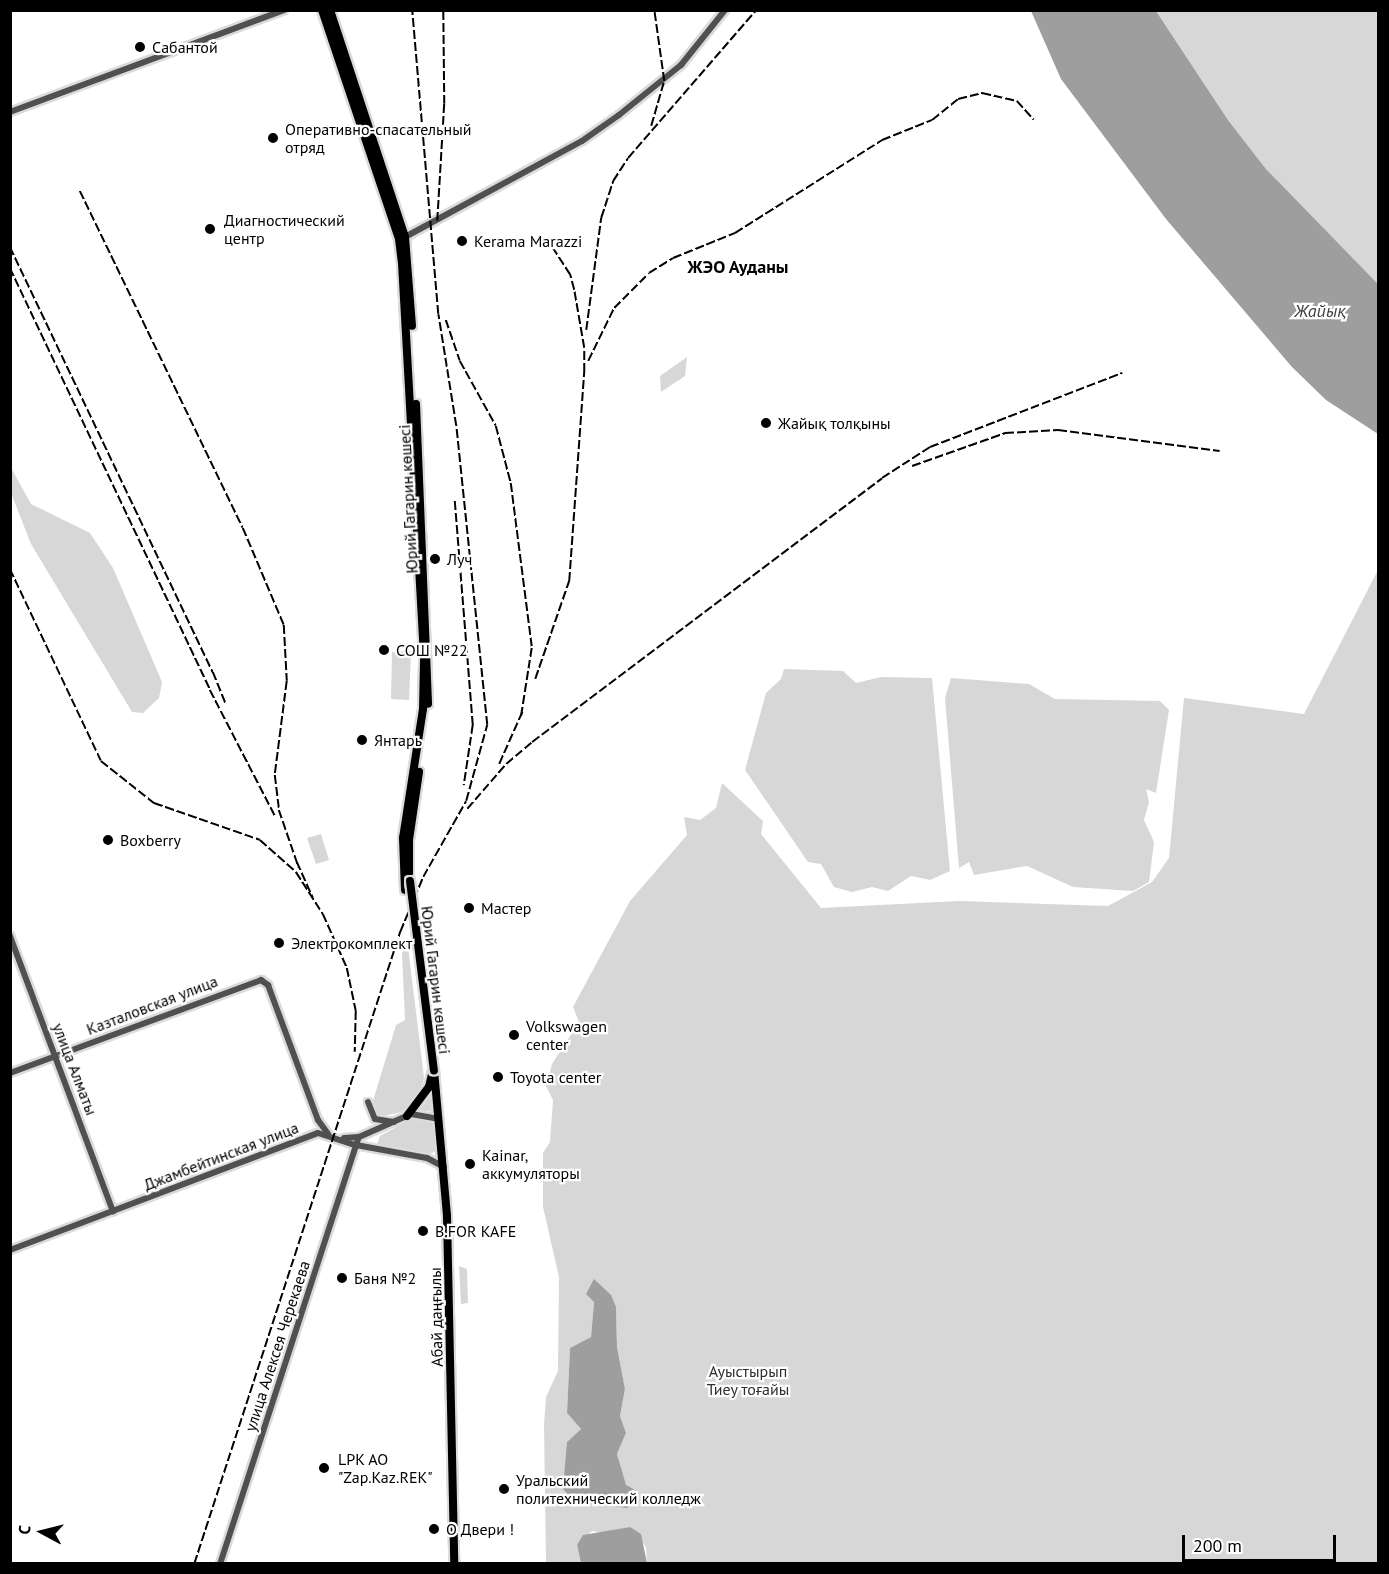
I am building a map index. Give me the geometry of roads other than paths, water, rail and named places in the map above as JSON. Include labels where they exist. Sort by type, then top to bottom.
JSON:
[{"type":"main road","name":"Юрий Гагарин көшесі","points":[[322,10],[399,239],[402,263],[424,662],[423,709],[404,838],[405,890],[434,1070]]},
{"type":"main road","name":"Юрий Гагарин көшесі","points":[[330,10],[405,237],[430,673],[409,840],[410,881],[434,1070]]},
{"type":"main road","points":[[407,1116],[429,1087],[434,1070]]},
{"type":"main road","name":"Абай даңғылы","points":[[434,1070],[444,1167],[454,1563]]},
{"type":"street","points":[[10,112],[284,10]]},
{"type":"street","points":[[405,237],[582,141],[619,115],[681,65],[725,10]]},
{"type":"street","name":"улица Алматы","points":[[10,936],[114,1212]]},
{"type":"street","name":"Казталовская улица","points":[[10,1073],[253,981],[268,985],[318,1120],[328,1134]]},
{"type":"street","points":[[368,1102],[375,1119],[395,1122]]},
{"type":"street","points":[[342,1138],[359,1137],[407,1116],[422,1114],[439,1119]]},
{"type":"street","name":"Джамбейтинская улица","points":[[10,1250],[309,1136],[328,1134],[356,1145],[427,1158],[444,1167]]},
{"type":"street","name":"улица Алексея Черекаева","points":[[220,1563],[359,1137]]},
{"type":"water","name":"Жайық","points":[[1031,11],[1156,11],[1228,120],[1266,169],[1378,284],[1378,434],[1326,400],[1292,367],[1166,219],[1061,79]]},
{"type":"water","points":[[594,1279],[611,1295],[616,1307],[617,1347],[625,1389],[620,1416],[626,1433],[617,1454],[626,1485],[637,1491],[636,1502],[627,1508],[574,1501],[563,1489],[567,1442],[581,1429],[567,1413],[570,1348],[591,1337],[594,1302],[586,1294]]},
{"type":"water","points":[[630,1527],[641,1534],[647,1563],[581,1563],[577,1545],[583,1535]]},
{"type":"railway","points":[[194,1564],[400,932],[423,877],[466,801],[487,725],[456,426],[438,314],[412,10]]},
{"type":"railway","points":[[437,221],[444,104],[443,10]]},
{"type":"railway","points":[[651,126],[664,81],[654,10]]},
{"type":"railway","points":[[586,330],[601,218],[613,181],[628,158],[756,10]]},
{"type":"railway","points":[[588,361],[614,308],[649,273],[673,258],[735,233],[882,140],[932,120],[958,99],[982,93],[1017,101],[1034,120]]},
{"type":"railway","points":[[80,191],[243,528],[284,625],[287,681],[275,775],[279,810],[299,868]]},
{"type":"railway","points":[[535,679],[569,581],[584,372],[584,348],[570,275],[549,243]]},
{"type":"railway","points":[[10,247],[213,672],[226,705]]},
{"type":"railway","points":[[10,268],[210,690],[275,816]]},
{"type":"railway","points":[[446,320],[460,361],[496,426],[511,483],[532,648],[521,718]]},
{"type":"railway","points":[[467,809],[506,764],[532,742],[882,478],[930,447],[1122,373]]},
{"type":"railway","points":[[912,466],[1005,433],[1058,430],[1220,451]]},
{"type":"railway","points":[[455,501],[473,725],[464,785]]},
{"type":"railway","points":[[10,569],[101,761],[154,803],[260,840],[296,872],[323,914],[347,968],[356,1011],[355,1052]]},
{"type":"railway","points":[[499,764],[523,710]]},
{"type":"railway","points":[[297,862],[313,898]]},
{"type":"place","name":"Сабантой","points":[[140,47]]},
{"type":"place","name":"Оперативно-спасательный отряд","points":[[273,138]]},
{"type":"place","name":"Диагностический центр","points":[[210,229]]},
{"type":"place","name":"Kerama Marazzi","points":[[462,241]]},
{"type":"place","name":"Жайық толқыны","points":[[766,423]]},
{"type":"place","name":"Луч","points":[[435,559]]},
{"type":"place","name":"СОШ №22","points":[[384,650]]},
{"type":"place","name":"Янтарь","points":[[362,740]]},
{"type":"place","name":"Boxberry","points":[[108,840]]},
{"type":"place","name":"Мастер","points":[[469,908]]},
{"type":"place","name":"Электрокомплект","points":[[279,943]]},
{"type":"place","name":"Volkswagen center","points":[[514,1035]]},
{"type":"place","name":"Toyota center","points":[[498,1077]]},
{"type":"place","name":"Kainar, аккумуляторы","points":[[470,1164]]},
{"type":"place","name":"B.FOR KAFE","points":[[423,1231]]},
{"type":"place","name":"Баня №2","points":[[342,1278]]},
{"type":"place","name":"LPK AO \"Zap.Kaz.REK\"","points":[[324,1468]]},
{"type":"place","name":"Уральский политехнический колледж","points":[[504,1489]]},
{"type":"place","name":"О Двери !","points":[[434,1529]]},
{"type":"district","name":"ЖЭО Ауданы","points":[[738,267]]},
{"type":"park label","name":"Ауыстырып Тиеу тоғайы","points":[[748,1380]]}]
